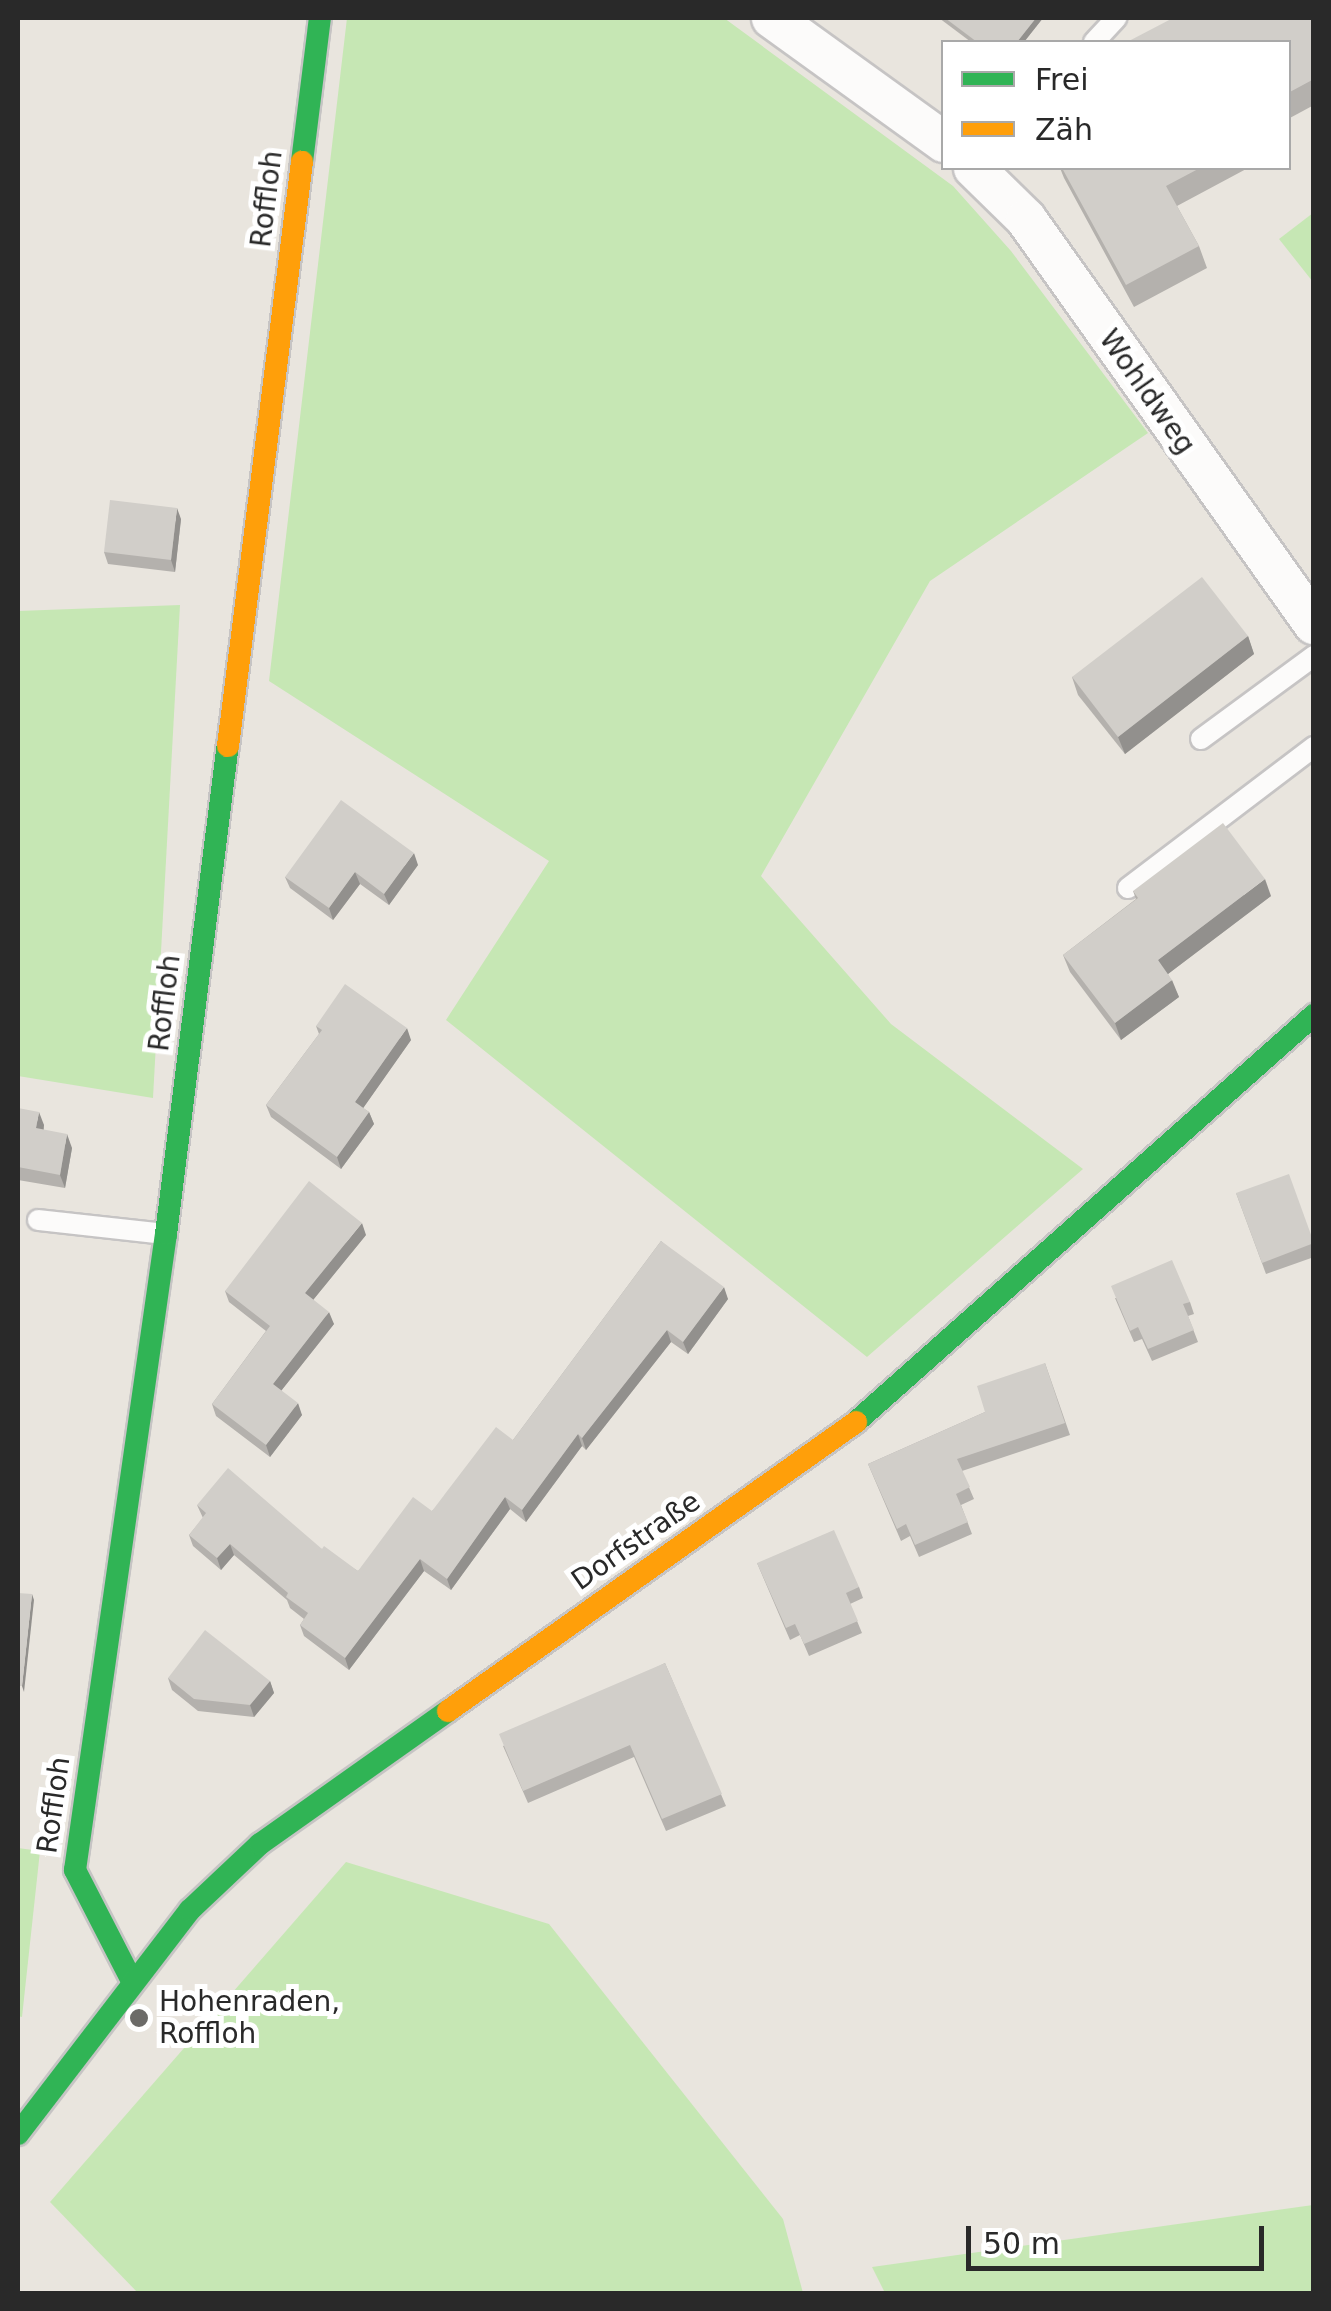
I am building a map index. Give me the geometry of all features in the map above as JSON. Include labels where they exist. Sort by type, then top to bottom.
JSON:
[{"type":"street","name":"Roffloh","points":[[132,1981],[75,1870],[166,1234],[320,18]]},
{"type":"street","points":[[772,18],[941,140]]},
{"type":"street","name":"Wohldweg","points":[[976,170],[1026,219],[1314,624]]},
{"type":"street","name":"Dorfstraße","points":[[18,2134],[190,1910],[260,1844],[868,1414],[1314,1016]]},
{"type":"lane","points":[[1096,40],[1116,18]]},
{"type":"lane","points":[[1201,739],[1314,656]]},
{"type":"lane","points":[[1128,888],[1314,747]]},
{"type":"lane","points":[[38,1220],[166,1234]]},
{"type":"green space","points":[[347,18],[724,18],[953,186],[1011,251],[1148,433],[930,581],[761,876],[891,1024],[1083,1169],[867,1357],[446,1020],[549,861],[269,681]]},
{"type":"green space","points":[[1313,213],[1313,282],[1279,239]]},
{"type":"green space","points":[[180,605],[153,1098],[18,1076],[18,611]]},
{"type":"green space","points":[[18,1848],[40,1851],[22,2017],[18,2016]]},
{"type":"green space","points":[[346,1862],[549,1924],[783,2219],[803,2293],[138,2293],[50,2202]]},
{"type":"green space","points":[[1313,2205],[1313,2293],[885,2293],[872,2267]]},
{"type":"building","points":[[945,18],[1036,18],[1019,40],[974,40]]},
{"type":"building","points":[[1173,18],[1314,18],[1314,79],[1291,91],[1291,40],[1131,40]]},
{"type":"building","points":[[1063,170],[1196,170],[1166,186],[1199,246],[1126,285]]},
{"type":"building","points":[[110,500],[177,508],[171,560],[104,552]]},
{"type":"building","points":[[1202,577],[1248,636],[1118,737],[1072,677]]},
{"type":"building","points":[[341,800],[414,853],[384,894],[355,872],[329,908],[285,877]]},
{"type":"building","points":[[1223,823],[1265,879],[1158,960],[1172,980],[1115,1023],[1063,955],[1138,898],[1133,891]]},
{"type":"building","points":[[345,984],[407,1028],[355,1102],[369,1112],[337,1157],[266,1105],[322,1030],[316,1026]]},
{"type":"building","points":[[18,1108],[39,1112],[36,1128],[67,1134],[60,1175],[18,1167]]},
{"type":"building","points":[[1289,1174],[1314,1243],[1262,1263],[1236,1193]]},
{"type":"building","points":[[309,1181],[362,1223],[305,1293],[329,1312],[273,1384],[298,1403],[266,1445],[212,1404],[270,1326],[225,1291]]},
{"type":"building","points":[[661,1241],[724,1287],[683,1342],[667,1330],[582,1438],[578,1434],[522,1510],[505,1497],[447,1579],[420,1559],[345,1658],[300,1625],[308,1613],[230,1544],[217,1558],[189,1535],[206,1513],[197,1505],[228,1468],[322,1549],[324,1546],[358,1571],[413,1497],[432,1511],[496,1427],[513,1440]]},
{"type":"building","points":[[1172,1260],[1190,1302],[1183,1304],[1194,1330],[1148,1349],[1138,1327],[1130,1331],[1111,1286]]},
{"type":"building","points":[[1045,1363],[1065,1423],[957,1459],[970,1487],[956,1494],[968,1522],[915,1545],[906,1524],[897,1529],[868,1464],[985,1412],[977,1386]]},
{"type":"building","points":[[834,1530],[859,1587],[846,1593],[858,1621],[804,1644],[795,1624],[786,1628],[757,1563]]},
{"type":"building","points":[[18,1593],[32,1594],[22,1686],[18,1686]]},
{"type":"building","points":[[205,1630],[270,1681],[250,1705],[194,1699],[168,1678]]},
{"type":"building","points":[[665,1663],[722,1794],[662,1819],[630,1745],[523,1791],[499,1734]]},
{"type":"traffic: fast","points":[[302,162],[320,18]]},
{"type":"traffic: fast","points":[[132,1981],[75,1870],[166,1234],[228,746]]},
{"type":"traffic: fast","points":[[856,1422],[1314,1015]]},
{"type":"traffic: fast","points":[[18,2134],[190,1910],[260,1844],[448,1711]]},
{"type":"traffic: slow","points":[[228,746],[302,162]]},
{"type":"traffic: slow","points":[[448,1711],[856,1422]]},
{"type":"place","name":"Hohenraden, Roffloh","points":[[139,2018]]}]
